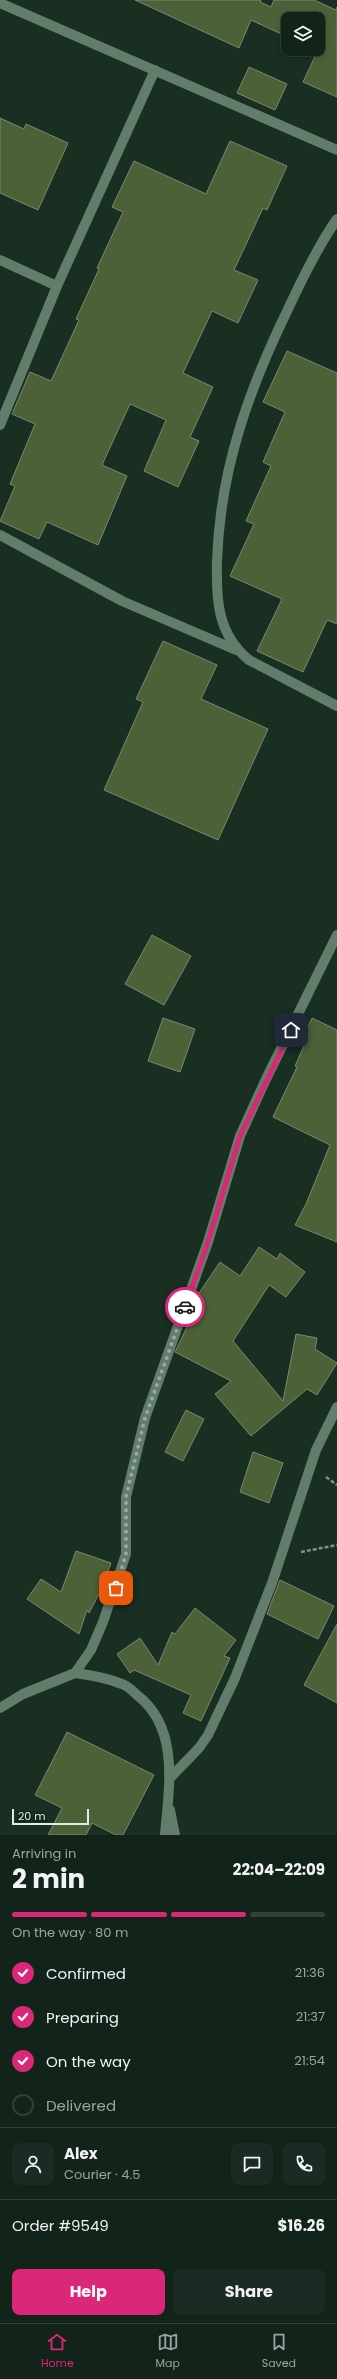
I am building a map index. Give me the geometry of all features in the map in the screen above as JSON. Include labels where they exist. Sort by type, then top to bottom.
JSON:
[{"type":"street","points":[[0,3],[337,150]]},
{"type":"street","points":[[0,426],[57,286],[155,70]]},
{"type":"street","points":[[236,650],[226,635],[220,612],[217,584],[218,534],[227,471],[246,406],[270,346],[297,290],[337,219]]},
{"type":"street","points":[[0,260],[57,286]]},
{"type":"street","points":[[0,535],[122,601],[236,650],[249,660],[337,706]]},
{"type":"street","points":[[75,1673],[91,1650],[116,1588],[126,1554],[126,1497],[145,1418],[208,1242],[240,1136],[337,935]]},
{"type":"street","points":[[170,1778],[199,1748],[217,1717],[248,1643],[286,1539],[316,1450],[337,1407]]},
{"type":"street","points":[[0,1708],[23,1694],[75,1673],[99,1676],[124,1684],[149,1704],[166,1735],[170,1778],[165,1835]]},
{"type":"street","points":[[168,1799],[175,1835]]},
{"type":"path","points":[[286,1539],[292,1547],[304,1553],[325,1546],[337,1545]]},
{"type":"building","points":[[135,0],[261,0],[260,2],[271,7],[274,0],[314,0],[336,10],[337,7],[337,97],[303,82],[315,56],[325,56],[325,12],[281,12],[281,34],[251,20],[239,48]]},
{"type":"building","points":[[249,67],[287,84],[275,110],[237,93]]},
{"type":"building","points":[[0,118],[24,129],[26,124],[68,143],[38,210],[0,193]]},
{"type":"building","points":[[230,141],[287,166],[267,210],[263,208],[234,270],[258,280],[238,323],[212,311],[183,373],[213,387],[190,437],[199,441],[178,487],[144,471],[166,420],[130,404],[102,465],[127,476],[98,545],[47,522],[39,539],[0,521],[15,486],[10,484],[35,424],[12,414],[30,372],[51,381],[79,320],[76,319],[99,269],[97,268],[123,212],[112,207],[134,161],[206,194]]},
{"type":"building","points":[[287,351],[337,373],[337,624],[327,620],[303,672],[257,651],[282,599],[230,576],[254,524],[246,521],[271,466],[263,462],[285,412],[263,402]]},
{"type":"building","points":[[163,641],[217,665],[201,699],[268,729],[218,840],[104,790],[143,702],[136,699]]},
{"type":"building","points":[[152,935],[191,956],[164,1005],[125,984]]},
{"type":"building","points":[[163,1018],[195,1029],[180,1072],[148,1061]]},
{"type":"building","points":[[312,1018],[337,1030],[337,1242],[295,1225],[306,1204],[330,1145],[273,1117],[297,1067],[295,1066],[307,1039],[303,1037]]},
{"type":"building","points":[[259,1247],[277,1259],[280,1253],[305,1272],[286,1297],[269,1285],[233,1341],[283,1401],[296,1334],[317,1338],[315,1349],[337,1363],[317,1395],[307,1389],[251,1436],[215,1394],[231,1381],[175,1352],[197,1306],[193,1302],[220,1262],[240,1276]]},
{"type":"building","points":[[186,1410],[204,1419],[183,1461],[165,1452]]},
{"type":"building","points":[[253,1452],[283,1463],[269,1503],[240,1492]]},
{"type":"building","points":[[76,1551],[111,1563],[102,1588],[89,1613],[87,1610],[79,1634],[27,1599],[41,1579],[61,1592]]},
{"type":"building","points":[[280,1580],[334,1606],[318,1639],[267,1614]]},
{"type":"building","points":[[195,1608],[236,1640],[224,1656],[230,1658],[201,1721],[183,1713],[191,1695],[134,1670],[130,1673],[117,1654],[140,1638],[158,1665],[172,1632],[175,1634]]},
{"type":"building","points":[[337,1624],[337,1703],[304,1685]]},
{"type":"building","points":[[67,1732],[154,1775],[123,1835],[116,1835],[92,1823],[86,1835],[48,1835],[62,1808],[35,1795]]},
{"type":"way so far","points":[[116,1588],[126,1554],[126,1497],[145,1418],[185,1307]]},
{"type":"route","points":[[185,1307],[208,1242],[240,1136],[266,1079],[291,1030]]}]
